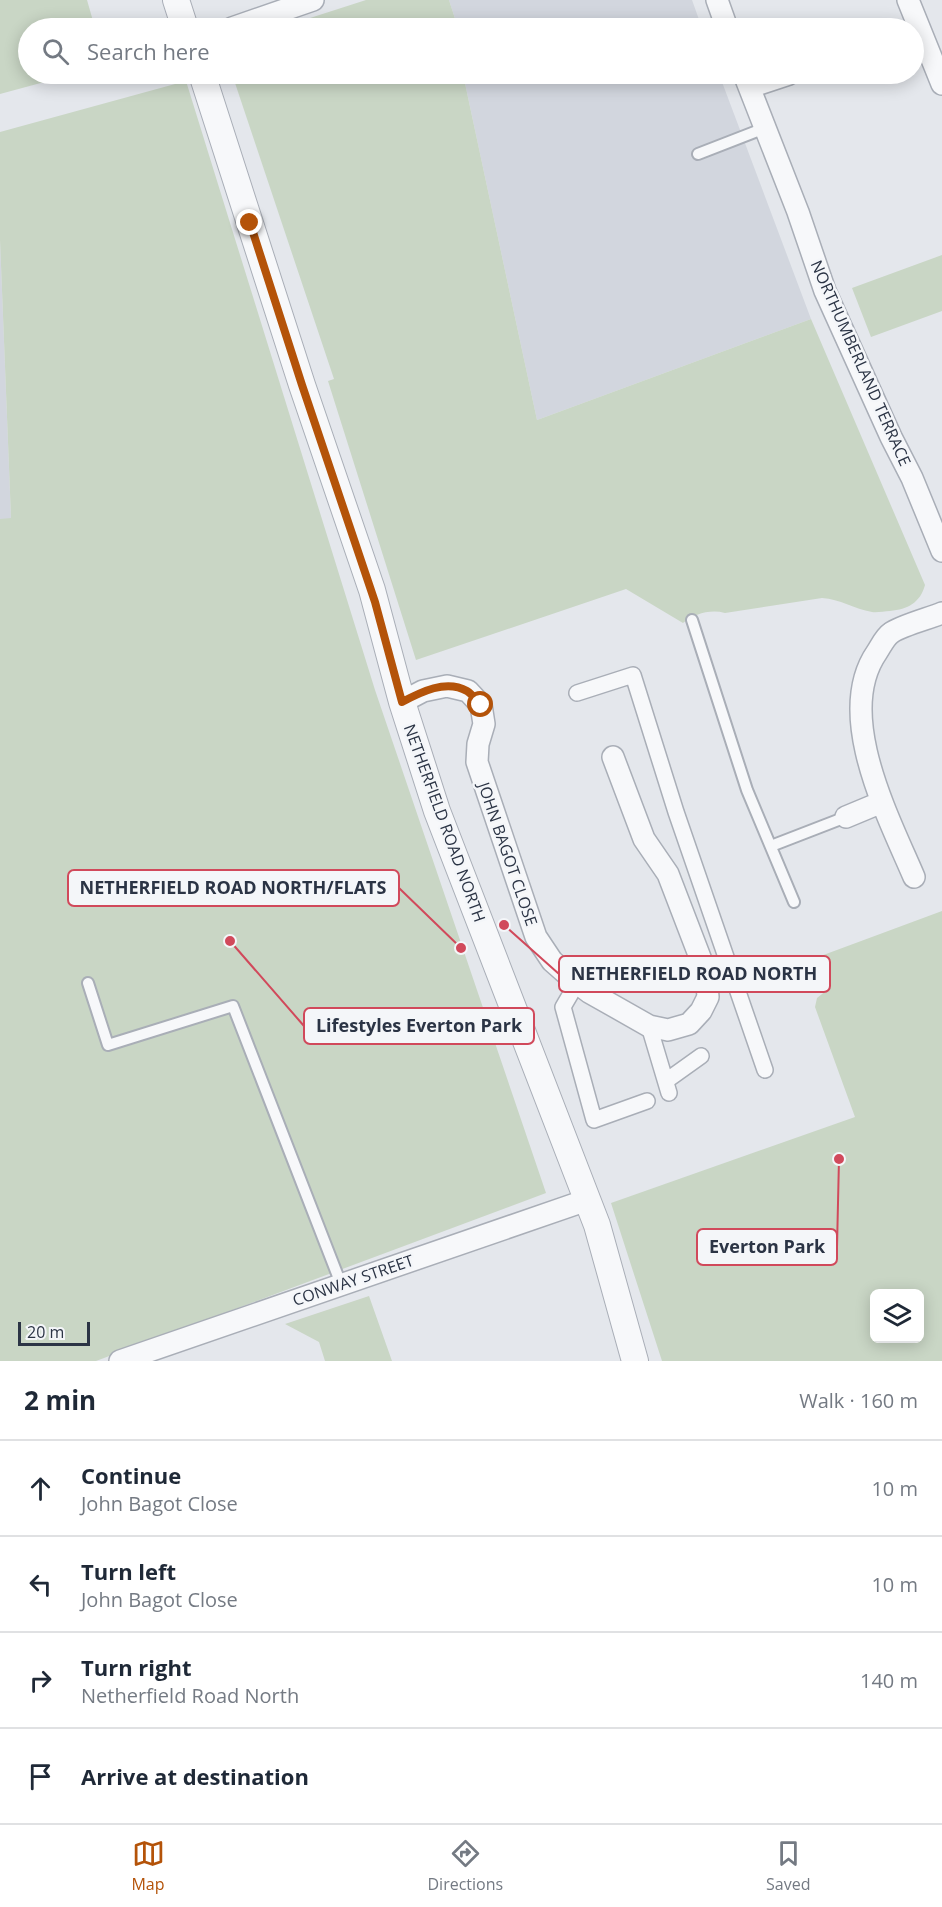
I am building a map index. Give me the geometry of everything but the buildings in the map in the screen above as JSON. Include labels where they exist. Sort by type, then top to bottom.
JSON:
[{"type":"street","points":[[176,0],[182,18]]},
{"type":"street","points":[[261,18],[313,0]]},
{"type":"street","points":[[717,0],[723,18]]},
{"type":"street","points":[[908,0],[913,18]]},
{"type":"street","points":[[924,45],[942,84]]},
{"type":"street","name":"NETHERFIELD ROAD NORTH","points":[[205,84],[375,602],[402,702],[437,811],[597,1226],[635,1361]]},
{"type":"street","name":"NORTHUMBERLAND TERRACE","points":[[748,84],[798,212],[825,291],[912,478],[942,551]]},
{"type":"street","points":[[914,877],[882,802],[862,737],[860,702],[868,665],[890,633],[942,613]]},
{"type":"street","points":[[577,693],[633,675],[680,823],[765,1070]]},
{"type":"street","name":"JOHN BAGOT CLOSE","points":[[402,702],[423,691],[447,686],[468,691],[481,705],[484,724],[478,744],[477,762],[536,937],[552,961],[577,983],[650,1026],[668,1030],[689,1024],[701,1011],[708,997],[706,973],[668,874],[644,839],[613,758]]},
{"type":"street","points":[[846,817],[882,802]]},
{"type":"street","points":[[577,983],[563,1007],[594,1120],[646,1101]]},
{"type":"street","points":[[650,1026],[668,1087],[701,1056]]},
{"type":"street","name":"CONWAY STREET","points":[[120,1361],[587,1200]]},
{"type":"lane","points":[[698,154],[765,128]]},
{"type":"lane","points":[[692,620],[747,790],[794,902]]},
{"type":"lane","points":[[771,846],[846,817]]},
{"type":"lane","points":[[88,983],[108,1045],[233,1006],[341,1284]]},
{"type":"shaded area","points":[[449,0],[692,0],[698,18],[455,18]]},
{"type":"shaded area","points":[[465,84],[723,84],[811,319],[537,420]]},
{"type":"shaded area","points":[[0,240],[11,519],[0,519]]},
{"type":"green space","points":[[0,0],[87,0],[92,18],[18,18],[18,84],[37,84],[0,94]]},
{"type":"green space","points":[[366,0],[449,0],[455,18],[310,18]]},
{"type":"green space","points":[[175,84],[187,84],[375,690],[546,1193],[96,1361],[0,1361],[0,519],[11,518],[0,240],[0,132]]},
{"type":"green space","points":[[235,84],[465,84],[537,420],[811,319],[925,585],[923,591],[908,607],[890,611],[872,612],[822,598],[725,613],[708,612],[692,617],[683,623],[626,589],[416,660],[328,381],[334,379]]},
{"type":"green space","points":[[942,255],[942,311],[871,337],[852,288]]},
{"type":"green space","points":[[942,911],[942,1361],[662,1361],[611,1203],[855,1117],[815,1007],[817,998],[827,990],[818,957]]},
{"type":"green space","points":[[369,1296],[392,1361],[325,1361],[319,1342],[285,1324]]},
{"type":"place","name":"NETHERFIELD ROAD NORTH","points":[[504,925]]},
{"type":"place","name":"Lifestyles Everton Park","points":[[230,941]]},
{"type":"place","name":"NETHERFIELD ROAD NORTH/FLATS","points":[[461,948]]},
{"type":"place","name":"Everton Park","points":[[839,1159]]},
{"type":"route","points":[[250,223],[375,602],[402,702],[423,691],[447,686],[468,691],[481,705]]}]
